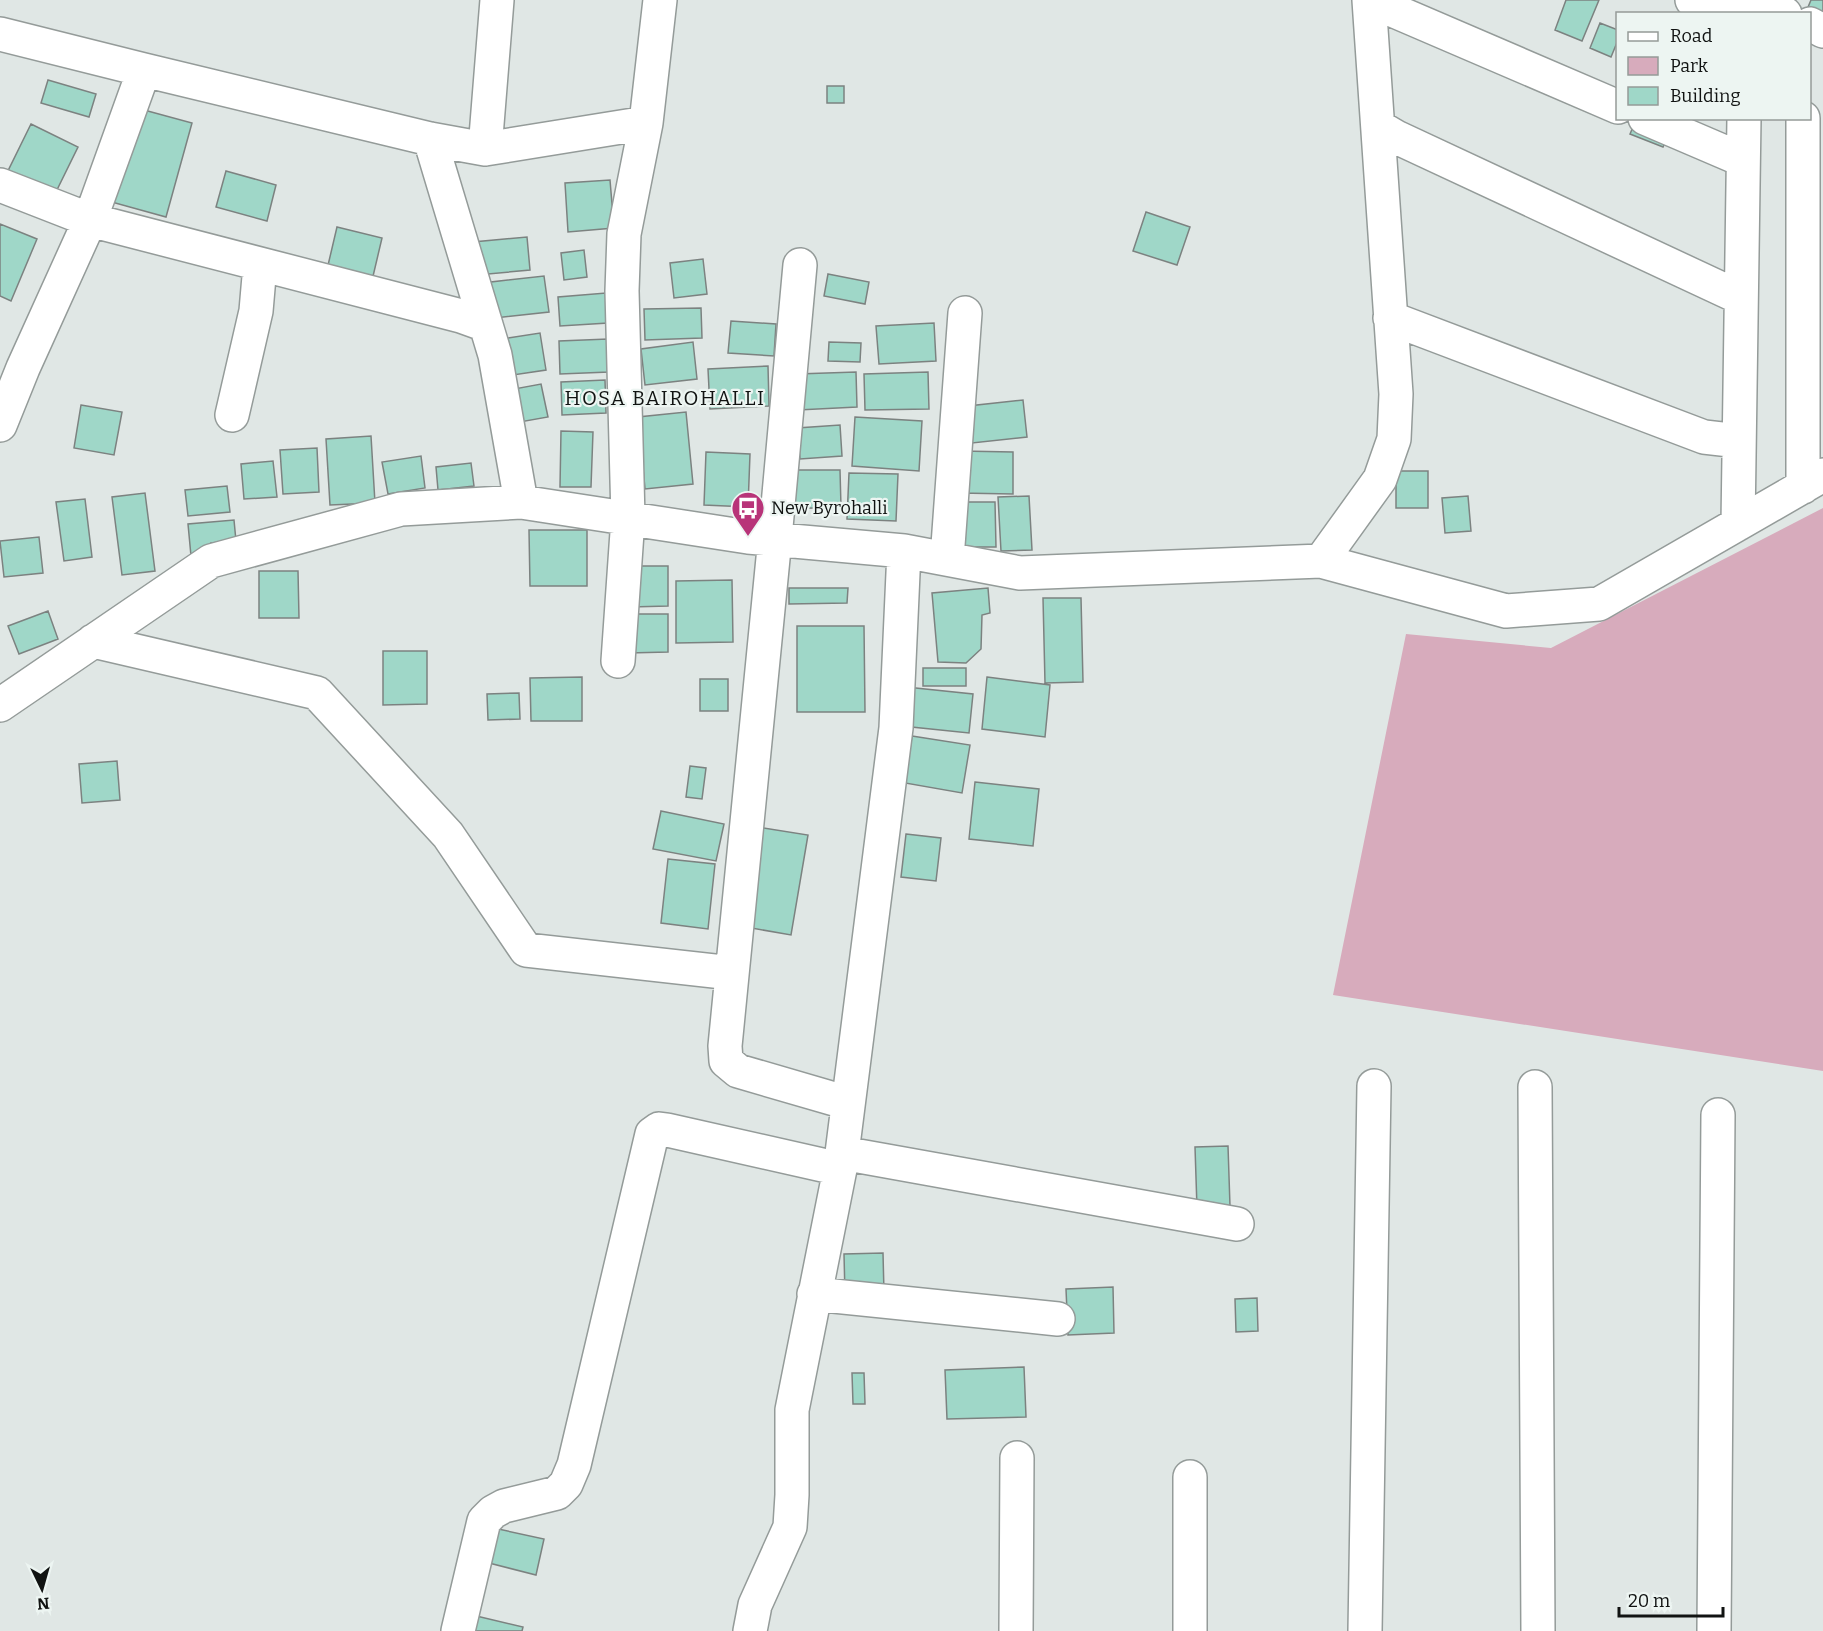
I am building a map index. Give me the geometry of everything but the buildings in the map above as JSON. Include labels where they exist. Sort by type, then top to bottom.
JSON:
[{"type":"street","points":[[484,149],[497,0]]},
{"type":"street","points":[[618,661],[628,518],[622,291],[624,234],[646,123],[660,0]]},
{"type":"street","points":[[1321,561],[1380,479],[1394,438],[1396,394],[1369,0],[1616,106]]},
{"type":"street","points":[[1692,0],[1719,12]]},
{"type":"street","points":[[1746,0],[1779,12]]},
{"type":"street","points":[[0,34],[430,139],[484,149],[646,123]]},
{"type":"street","points":[[0,426],[12,364],[90,220],[144,70]]},
{"type":"street","points":[[1650,120],[1743,160]]},
{"type":"street","points":[[1738,524],[1744,120]]},
{"type":"street","points":[[0,705],[211,561],[401,509],[521,502],[748,537],[904,552],[1020,573],[1321,561],[1506,611],[1599,603],[1813,481],[1813,189],[1803,120]]},
{"type":"street","points":[[1378,127],[1741,298]]},
{"type":"street","points":[[430,139],[495,355],[521,502]]},
{"type":"street","points":[[0,185],[90,220],[460,316],[486,325]]},
{"type":"street","points":[[232,415],[256,311],[260,265]]},
{"type":"street","points":[[800,265],[725,1046],[726,1061],[738,1071],[848,1103]]},
{"type":"street","points":[[947,559],[965,314]]},
{"type":"street","points":[[1390,318],[1704,437],[1739,441]]},
{"type":"street","points":[[750,1631],[755,1605],[790,1527],[792,1410],[841,1161],[896,728],[904,552]]},
{"type":"street","points":[[93,641],[317,693],[447,835],[526,950],[732,973]]},
{"type":"street","points":[[1365,1631],[1374,1086]]},
{"type":"street","points":[[1535,1087],[1538,1631]]},
{"type":"street","points":[[1714,1631],[1718,1114]]},
{"type":"street","points":[[458,1631],[484,1521],[492,1512],[504,1506],[557,1493],[566,1484],[574,1465],[652,1134],[659,1129],[841,1161],[1237,1224]]},
{"type":"street","points":[[814,1294],[1058,1319]]},
{"type":"street","points":[[1016,1631],[1017,1458]]},
{"type":"street","points":[[1190,1477],[1190,1631]]},
{"type":"green space","points":[[1823,508],[1823,1071],[1333,995],[1406,634],[1551,648]]},
{"type":"place","name":"New Byrohalli","points":[[748,537]]},
{"type":"district","name":"HOSA BAIROHALLI","points":[[665,398]]}]
